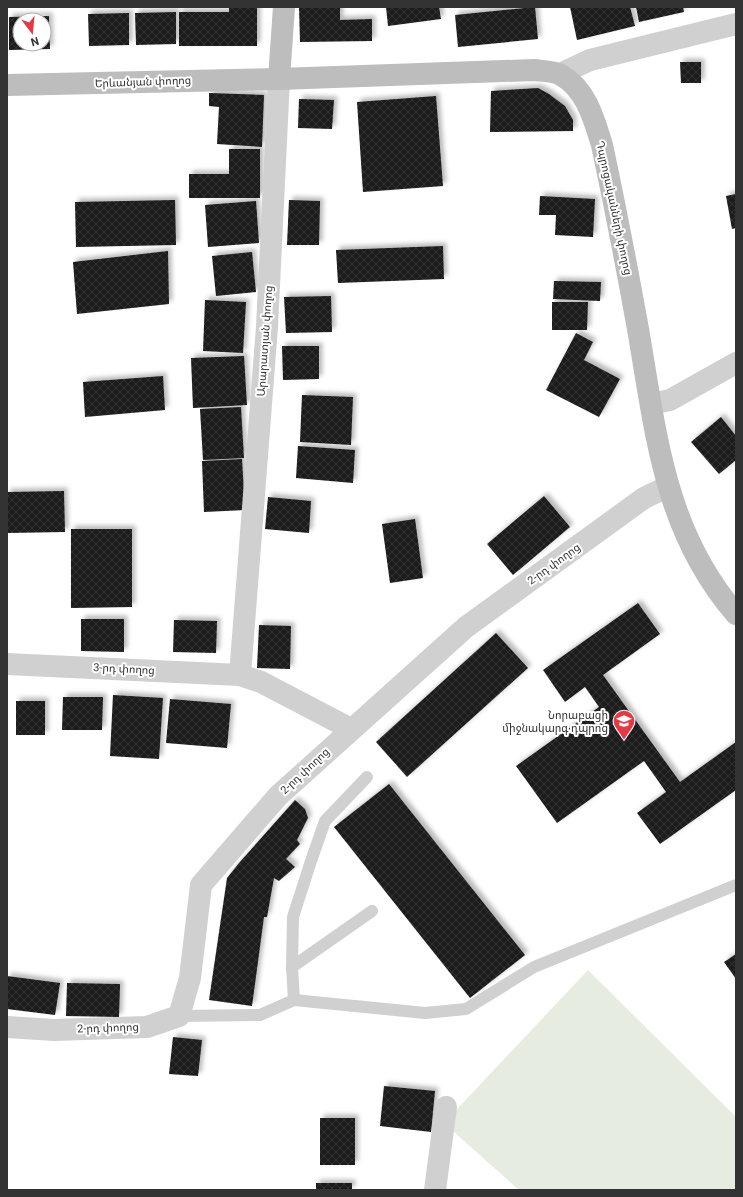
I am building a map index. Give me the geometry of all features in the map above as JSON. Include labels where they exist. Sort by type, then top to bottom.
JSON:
[{"type":"main road","name":"Արարատյան փողոց","points":[[279,79],[284,7]]},
{"type":"main road","points":[[279,79],[534,70],[560,74]]},
{"type":"main road","name":"Դպրոցականների փողոց","points":[[560,74],[578,89],[591,110],[602,145],[624,250],[667,487],[690,547],[707,576],[736,614]]},
{"type":"main road","name":"Երևանյան փողոց","points":[[7,85],[279,79]]},
{"type":"street","points":[[560,74],[590,60],[736,24]]},
{"type":"street","name":"Արարատյան փողոց","points":[[240,675],[267,327],[279,79]]},
{"type":"street","points":[[651,404],[670,400],[736,362]]},
{"type":"street","name":"2-րդ փողոց","points":[[7,1027],[54,1030],[146,1027],[179,1016],[190,978],[201,885],[278,796],[466,627],[644,498],[667,487]]},
{"type":"street","name":"3-րդ փողոց","points":[[7,664],[240,675],[260,682],[351,729]]},
{"type":"street","points":[[435,1190],[446,1108]]},
{"type":"lane","points":[[294,1000],[292,967],[293,917],[325,821],[368,777]]},
{"type":"lane","points":[[179,1016],[260,1015],[294,1000],[425,1013],[466,1009],[534,967],[736,885]]},
{"type":"lane","points":[[292,967],[372,911]]},
{"type":"shaded area","points":[[588,970],[736,1117],[736,1190],[519,1190],[444,1123]]},
{"type":"building","points":[[229,7],[257,7],[257,46],[179,46],[179,12],[229,12]]},
{"type":"building","points":[[299,7],[340,7],[340,20],[372,19],[372,41],[300,42]]},
{"type":"building","points":[[386,7],[439,7],[441,19],[388,26]]},
{"type":"building","points":[[535,7],[538,39],[458,47],[455,15]]},
{"type":"building","points":[[570,7],[630,7],[635,26],[577,40]]},
{"type":"building","points":[[636,7],[683,7],[684,12],[639,22]]},
{"type":"building","points":[[176,12],[176,44],[136,45],[135,13]]},
{"type":"building","points":[[129,13],[129,45],[89,46],[88,14]]},
{"type":"building","points":[[9,17],[12,17],[12,50],[9,50]]},
{"type":"building","points":[[680,62],[701,62],[701,83],[681,83]]},
{"type":"building","points":[[538,88],[565,106],[573,120],[573,131],[490,132],[491,91]]},
{"type":"building","points":[[209,93],[264,95],[262,147],[217,144],[219,107],[209,106]]},
{"type":"building","points":[[436,96],[443,186],[363,192],[357,102]]},
{"type":"building","points":[[299,99],[334,100],[332,129],[298,128]]},
{"type":"building","points":[[229,149],[260,149],[260,198],[189,198],[189,174],[229,174]]},
{"type":"building","points":[[736,194],[736,228],[732,229],[726,196]]},
{"type":"building","points":[[540,196],[595,199],[593,237],[555,235],[556,215],[539,215]]},
{"type":"building","points":[[175,200],[176,245],[76,247],[75,202]]},
{"type":"building","points":[[289,200],[320,201],[319,245],[287,245]]},
{"type":"building","points":[[256,201],[259,243],[208,247],[205,205]]},
{"type":"building","points":[[443,246],[444,279],[338,283],[336,250]]},
{"type":"building","points":[[168,251],[169,304],[77,314],[73,262]]},
{"type":"building","points":[[252,252],[256,292],[216,296],[212,256]]},
{"type":"building","points":[[554,281],[601,282],[600,301],[553,299]]},
{"type":"building","points":[[331,296],[332,332],[286,333],[284,297]]},
{"type":"building","points":[[205,300],[246,302],[243,353],[203,351]]},
{"type":"building","points":[[552,302],[588,302],[587,330],[552,330]]},
{"type":"building","points":[[576,333],[593,342],[584,360],[620,379],[599,417],[546,390]]},
{"type":"building","points":[[282,346],[319,346],[319,379],[283,380]]},
{"type":"building","points":[[244,356],[247,405],[193,408],[191,358]]},
{"type":"building","points":[[163,376],[165,410],[85,417],[83,382]]},
{"type":"building","points":[[302,395],[353,397],[351,445],[300,442]]},
{"type":"building","points":[[241,407],[244,458],[203,460],[200,409]]},
{"type":"building","points":[[721,417],[736,436],[736,460],[719,474],[691,442]]},
{"type":"building","points":[[298,446],[355,450],[353,483],[296,478]]},
{"type":"building","points":[[242,459],[245,510],[204,512],[202,461]]},
{"type":"building","points":[[64,491],[65,532],[7,533],[7,492]]},
{"type":"building","points":[[544,496],[570,527],[513,575],[487,544]]},
{"type":"building","points":[[268,497],[311,501],[309,533],[265,529]]},
{"type":"building","points":[[415,519],[423,578],[390,583],[382,524]]},
{"type":"building","points":[[71,529],[132,529],[132,607],[71,608]]},
{"type":"building","points":[[638,603],[660,634],[603,675],[680,782],[736,742],[736,790],[660,844],[637,813],[666,792],[644,761],[557,823],[516,766],[599,707],[585,687],[565,702],[543,670]]},
{"type":"building","points":[[81,619],[124,619],[124,652],[81,651]]},
{"type":"building","points":[[174,620],[217,621],[216,653],[173,652]]},
{"type":"building","points":[[259,625],[291,626],[290,669],[257,668]]},
{"type":"building","points":[[496,633],[528,668],[407,777],[376,742]]},
{"type":"building","points":[[113,695],[163,698],[159,759],[110,756]]},
{"type":"building","points":[[63,697],[103,697],[102,730],[62,730]]},
{"type":"building","points":[[170,699],[231,704],[227,748],[166,743]]},
{"type":"building","points":[[16,701],[45,701],[45,735],[16,735]]},
{"type":"building","points":[[389,784],[525,955],[470,998],[334,827]]},
{"type":"building","points":[[295,800],[305,809],[308,818],[297,840],[300,844],[286,859],[295,867],[279,881],[274,878],[267,917],[264,917],[252,1006],[209,1000],[227,878]]},
{"type":"building","points":[[736,954],[736,979],[724,962]]},
{"type":"building","points":[[7,976],[60,983],[55,1015],[7,1009]]},
{"type":"building","points":[[67,983],[120,984],[119,1017],[66,1016]]},
{"type":"building","points":[[173,1037],[202,1040],[198,1076],[169,1074]]},
{"type":"building","points":[[384,1086],[435,1091],[431,1132],[380,1126]]},
{"type":"building","points":[[320,1118],[355,1118],[355,1165],[320,1165]]},
{"type":"building","points":[[316,1183],[352,1183],[352,1190],[316,1190]]},
{"type":"place","name":"Նորաբացի միջնակարգ դպրոց","points":[[624,740]]}]
